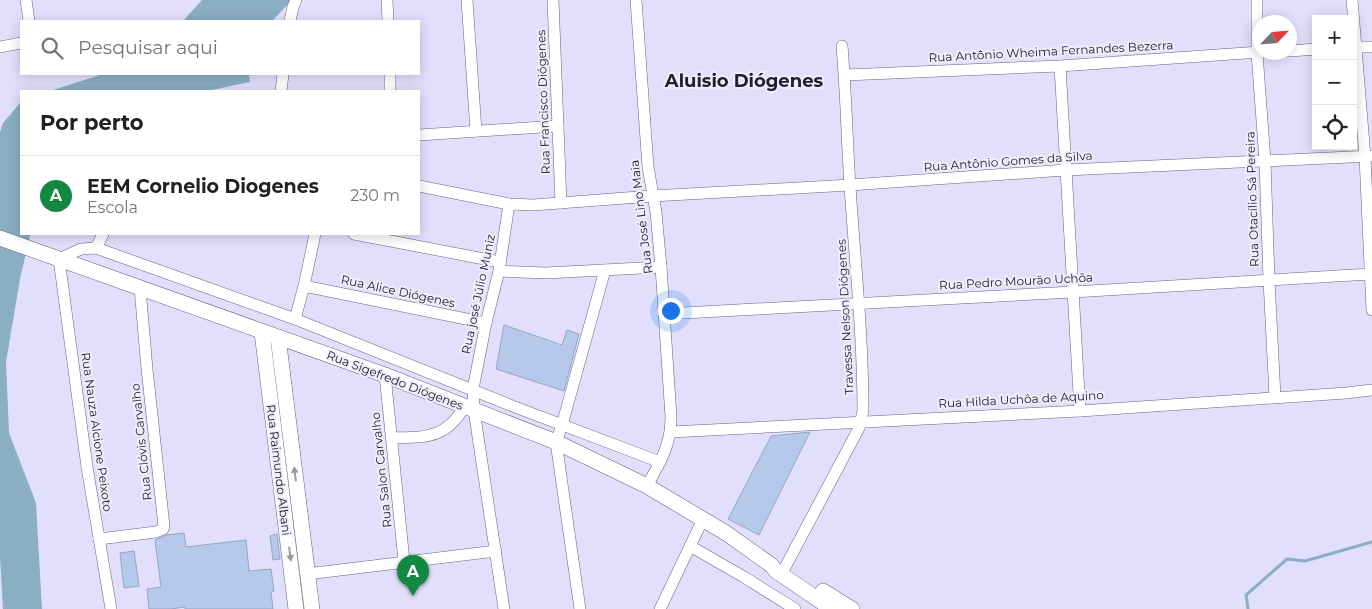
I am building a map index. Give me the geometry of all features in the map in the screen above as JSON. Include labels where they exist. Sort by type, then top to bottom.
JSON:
[{"type":"main road","name":"Rua Sigefredo Diógenes","points":[[0,238],[385,375],[556,442],[647,486],[703,519],[779,570]]},
{"type":"main road","name":"Rua Raimundo Albani","points":[[262,332],[277,392],[292,510],[296,609]]},
{"type":"main road","name":"Rua Raimundo Albani","points":[[277,392],[278,337]]},
{"type":"main road","name":"Rua Raimundo Albani","points":[[292,510],[307,574],[312,609]]},
{"type":"main road","points":[[779,570],[825,607]]},
{"type":"main road","points":[[779,570],[852,609]]},
{"type":"street","points":[[26,0],[29,20]]},
{"type":"street","points":[[290,20],[296,0]]},
{"type":"street","points":[[387,0],[388,20]]},
{"type":"street","points":[[468,0],[476,131]]},
{"type":"street","name":"Rua Francisco Diógenes","points":[[553,0],[561,204]]},
{"type":"street","name":"Rua José Lino Maia","points":[[636,0],[648,167],[656,212],[661,267],[671,432],[660,462],[647,486]]},
{"type":"street","name":"Rua Otacílio Sá Pereira","points":[[1257,0],[1257,15]]},
{"type":"street","points":[[1352,0],[1353,15]]},
{"type":"street","points":[[0,47],[20,43]]},
{"type":"street","name":"Travessa Nelson Diógenes","points":[[779,570],[854,440],[862,421],[864,402],[859,303],[842,46]]},
{"type":"street","points":[[1357,47],[1372,46]]},
{"type":"street","points":[[1297,50],[1312,49]]},
{"type":"street","name":"Rua Antônio Wheima Fernandes Bezerra","points":[[845,75],[1060,66],[1252,52]]},
{"type":"street","name":"Rua Otacílio Sá Pereira","points":[[1259,60],[1265,161],[1268,280],[1275,397]]},
{"type":"street","points":[[1357,60],[1369,156],[1372,310]]},
{"type":"street","points":[[1060,66],[1080,411]]},
{"type":"street","points":[[281,90],[283,75]]},
{"type":"street","points":[[390,75],[390,90]]},
{"type":"street","points":[[420,135],[558,126]]},
{"type":"street","name":"Rua Antônio Gomes da Silva","points":[[420,186],[509,204],[561,204],[652,196],[1066,170],[1369,156]]},
{"type":"street","name":"Rua josé Júlio Muniz","points":[[504,609],[496,551],[470,408],[499,266],[509,204]]},
{"type":"street","points":[[96,248],[102,235]]},
{"type":"street","points":[[295,319],[315,235]]},
{"type":"street","points":[[359,235],[499,266],[546,273],[661,267]]},
{"type":"street","points":[[59,259],[81,249],[96,248],[295,319],[660,462]]},
{"type":"street","name":"Rua Nauza Alcione Peixoto","points":[[59,259],[87,467],[111,609]]},
{"type":"street","points":[[580,609],[556,442],[605,270]]},
{"type":"street","name":"Rua Pedro Mourão Uchôa","points":[[664,314],[1370,274]]},
{"type":"street","name":"Rua Alice Diógenes","points":[[304,286],[486,323]]},
{"type":"street","name":"Rua Clóvis Carvalho","points":[[100,539],[156,532],[163,529],[164,526],[140,288]]},
{"type":"street","name":"Rua Salon Carvalho","points":[[385,375],[404,561]]},
{"type":"street","name":"Rua Hilda Uchôa de Aquino","points":[[671,432],[1080,411],[1372,390]]},
{"type":"street","points":[[392,438],[432,435],[452,425],[470,408]]},
{"type":"street","points":[[660,609],[703,519]]},
{"type":"street","points":[[690,546],[795,609]]},
{"type":"street","points":[[307,574],[496,551]]},
{"type":"water","points":[[202,0],[292,0],[273,20],[184,20]]},
{"type":"water","points":[[100,75],[249,75],[250,82],[212,90],[53,90]]},
{"type":"water","points":[[20,103],[20,235],[30,235],[20,279],[6,362],[9,433],[36,503],[42,609],[3,609],[0,557],[0,132],[3,123]]},
{"type":"building","points":[[504,325],[562,345],[567,330],[579,334],[564,391],[496,369]]},
{"type":"building","points":[[810,432],[759,535],[728,519],[771,436]]},
{"type":"building","points":[[184,533],[186,547],[246,540],[249,571],[271,569],[274,591],[271,592],[273,609],[185,609],[185,607],[149,609],[147,589],[161,587],[155,540],[167,535]]},
{"type":"building","points":[[277,534],[280,559],[273,560],[270,536]]},
{"type":"building","points":[[134,551],[139,586],[124,588],[120,553]]},
{"type":"waterway","points":[[1248,609],[1246,595],[1287,559],[1305,561],[1372,542]]},
{"type":"place","name":"EEM Cornelio Diogenes","points":[[413,596]]},
{"type":"district","name":"Aluisio Diógenes","points":[[744,81]]}]
